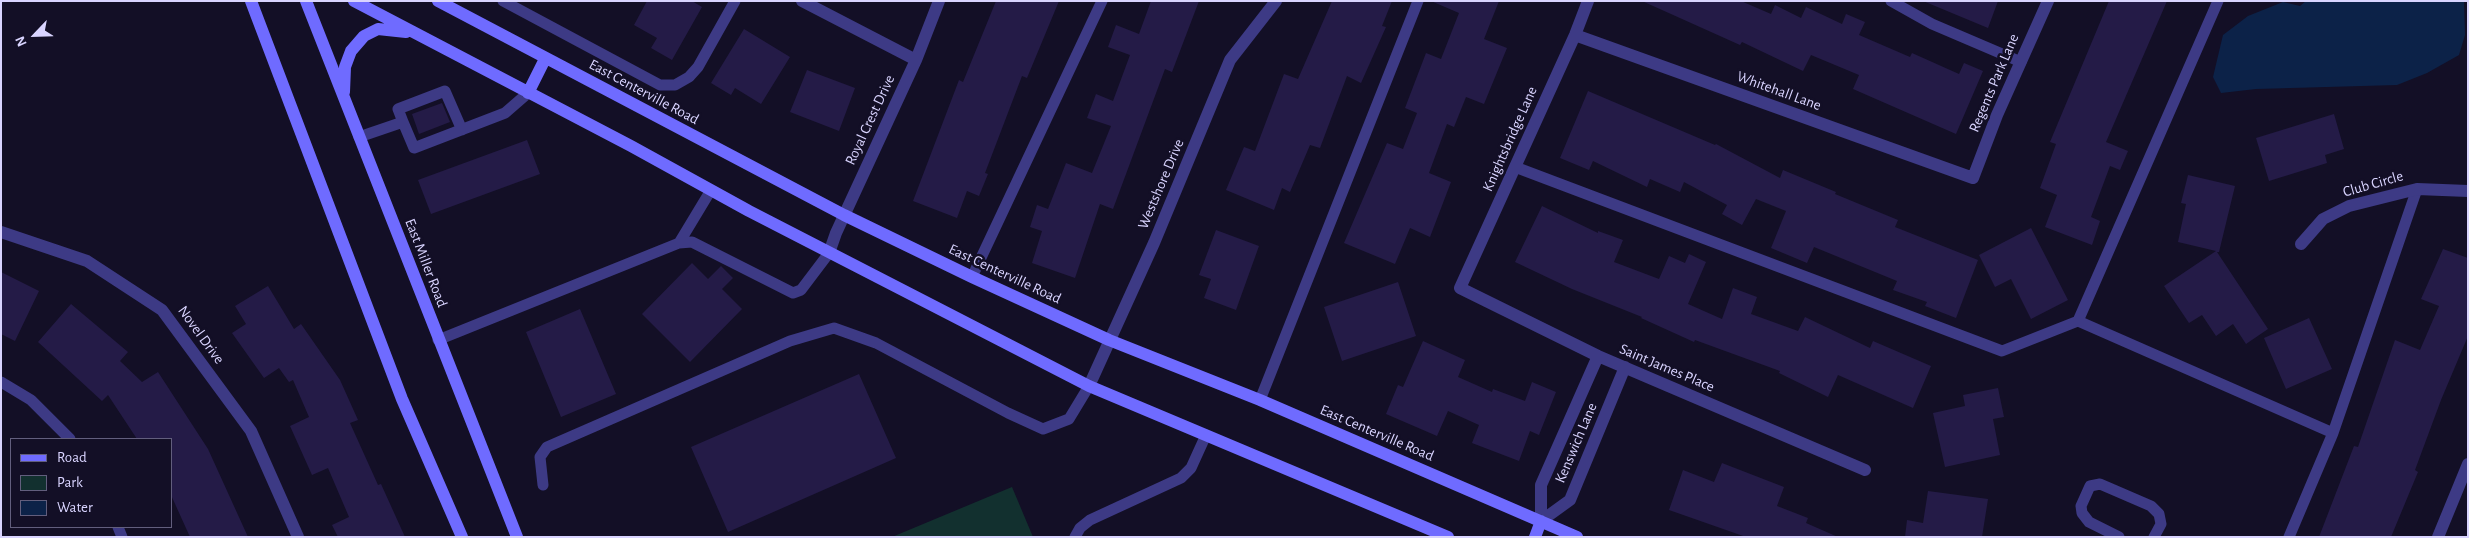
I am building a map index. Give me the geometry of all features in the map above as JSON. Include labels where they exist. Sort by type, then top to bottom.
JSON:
[{"type":"main road","points":[[251,1],[402,399],[462,537]]},
{"type":"main road","name":"East Miller Road","points":[[306,1],[517,537]]},
{"type":"main road","points":[[354,1],[829,252],[1089,386],[1448,537]]},
{"type":"main road","name":"East Centerville Road","points":[[438,1],[844,214],[972,277],[1109,340],[1260,400],[1577,537]]},
{"type":"main road","points":[[343,97],[345,67],[351,51],[364,36],[378,29],[413,32]]},
{"type":"main road","points":[[528,93],[545,58]]},
{"type":"main road","points":[[1535,537],[1541,522]]},
{"type":"street","points":[[802,1],[916,60]]},
{"type":"street","name":"Royal Crest Drive","points":[[829,252],[844,214],[916,60],[938,1]]},
{"type":"street","name":"Westshore Drive","points":[[1089,386],[1154,243],[1230,60],[1276,1]]},
{"type":"street","name":"Knightsbridge Lane","points":[[1460,288],[1588,1]]},
{"type":"street","name":"Regents Park Lane","points":[[1973,178],[1997,115],[2048,1]]},
{"type":"street","name":"Whitehall Lane","points":[[1574,35],[1973,178]]},
{"type":"street","name":"Club Circle","points":[[2301,244],[2323,219],[2349,206],[2417,189],[2468,191]]},
{"type":"street","name":"Novel Drive","points":[[1,232],[87,261],[162,310],[251,431],[298,537]]},
{"type":"street","name":"Saint James Place","points":[[1460,288],[1598,356],[1865,470]]},
{"type":"street","name":"Kenswich Lane","points":[[1541,522],[1541,484],[1598,356]]},
{"type":"street","name":"Kenswich Lane","points":[[1541,522],[1570,500],[1625,368]]},
{"type":"street","points":[[2438,537],[2468,464]]},
{"type":"lane","points":[[503,1],[660,85],[675,85],[689,77],[698,67],[735,1]]},
{"type":"lane","points":[[972,277],[1102,1]]},
{"type":"lane","points":[[1260,400],[1418,1]]},
{"type":"lane","points":[[1515,167],[2002,351],[2078,321],[2218,1]]},
{"type":"lane","points":[[1893,2],[1932,24],[2021,62]]},
{"type":"lane","points":[[462,130],[445,91],[398,109],[414,148],[462,130],[505,113],[528,93]]},
{"type":"lane","points":[[359,137],[404,122]]},
{"type":"lane","points":[[2289,537],[2332,433],[2417,189]]},
{"type":"lane","points":[[679,243],[711,190]]},
{"type":"lane","points":[[438,340],[679,243],[692,242],[793,293],[801,290],[829,252]]},
{"type":"lane","points":[[2078,321],[2332,433]]},
{"type":"lane","points":[[543,485],[540,457],[546,447],[790,340],[834,328],[876,343],[1008,413],[1043,429],[1069,419],[1089,386]]},
{"type":"lane","points":[[1,382],[31,400],[69,438]]},
{"type":"lane","points":[[1075,537],[1080,528],[1090,520],[1181,478],[1191,468],[1206,436]]},
{"type":"lane","points":[[2119,537],[2089,522],[2082,513],[2083,500],[2090,486],[2100,484],[2151,506],[2159,514],[2161,524],[2154,537]]},
{"type":"green space","points":[[1012,487],[1033,537],[892,537]]},
{"type":"water","points":[[2306,1],[2464,1],[2465,35],[2459,55],[2427,73],[2397,85],[2256,89],[2221,93],[2213,77],[2223,35],[2248,16],[2283,2],[2300,6]]},
{"type":"building","points":[[647,1],[692,1],[702,7],[672,60],[651,48],[657,38],[634,25]]},
{"type":"building","points":[[996,1],[1059,1],[1027,78],[1022,76],[985,173],[988,174],[979,196],[967,191],[957,218],[913,201],[959,80],[963,82]]},
{"type":"building","points":[[1151,1],[1199,1],[1172,72],[1165,69],[1113,209],[1100,204],[1075,278],[1032,263],[1042,231],[1030,227],[1037,205],[1048,209],[1066,163],[1092,173],[1111,126],[1087,118],[1096,94],[1113,101],[1130,55],[1108,47],[1116,25],[1139,34]]},
{"type":"building","points":[[1332,1],[1392,1],[1382,26],[1386,27],[1361,83],[1347,76],[1320,148],[1310,145],[1290,192],[1282,188],[1274,210],[1226,190],[1244,147],[1255,151],[1284,74],[1298,79]]},
{"type":"building","points":[[1431,1],[1499,1],[1484,39],[1507,48],[1484,104],[1466,97],[1454,127],[1447,124],[1429,173],[1451,182],[1430,237],[1410,228],[1395,264],[1344,243],[1387,143],[1403,149],[1417,113],[1405,108],[1426,53],[1441,59],[1459,13]]},
{"type":"building","points":[[1642,1],[1741,1],[1771,14],[1775,5],[1801,18],[1806,7],[1842,24],[1846,14],[1865,22],[1859,35],[1910,57],[1912,53],[1959,74],[1964,63],[1983,71],[1956,134],[1853,89],[1859,75],[1811,55],[1803,71],[1742,42],[1740,45]]},
{"type":"building","points":[[1923,1],[1998,1],[1988,28]]},
{"type":"building","points":[[2109,1],[2167,1],[2106,142],[2128,151],[2120,170],[2110,166],[2091,217],[2100,221],[2092,245],[2045,227],[2057,195],[2040,188],[2056,144],[2050,142]]},
{"type":"building","points":[[744,29],[790,57],[761,104],[735,88],[731,95],[711,83]]},
{"type":"building","points":[[807,70],[855,88],[839,131],[790,112]]},
{"type":"building","points":[[1588,91],[1716,144],[1780,178],[1783,170],[1836,192],[1835,194],[1898,220],[1895,227],[1978,260],[1956,318],[1925,306],[1927,302],[1893,290],[1897,281],[1814,247],[1807,263],[1771,248],[1786,211],[1756,199],[1742,225],[1722,214],[1727,205],[1684,182],[1680,192],[1650,179],[1647,187],[1593,161],[1589,170],[1560,158]]},
{"type":"building","points":[[442,103],[450,122],[419,134],[412,114]]},
{"type":"building","points":[[2334,114],[2344,149],[2325,155],[2327,163],[2269,181],[2256,138]]},
{"type":"building","points":[[527,140],[540,174],[431,214],[418,180]]},
{"type":"building","points":[[2188,175],[2235,186],[2219,252],[2217,252],[2268,329],[2246,344],[2233,324],[2216,336],[2202,315],[2189,323],[2164,286],[2216,251],[2178,242],[2186,204],[2181,203]]},
{"type":"building","points":[[1542,206],[1598,233],[1598,231],[1623,240],[1614,262],[1659,279],[1669,256],[1685,263],[1689,254],[1706,262],[1688,304],[1722,319],[1733,288],[1757,297],[1751,314],[1798,331],[1805,317],[1870,348],[1873,341],[1931,366],[1913,408],[1838,375],[1828,397],[1779,373],[1780,371],[1695,340],[1694,342],[1642,317],[1572,289],[1515,262]]},
{"type":"building","points":[[2031,228],[2068,300],[2031,319],[2011,279],[1995,287],[1979,255]]},
{"type":"building","points":[[1216,230],[1259,246],[1236,310],[1204,298],[1211,279],[1199,275]]},
{"type":"building","points":[[2443,249],[2468,258],[2468,336],[2441,400],[2415,470],[2418,472],[2391,537],[2319,537],[2354,446],[2358,447],[2395,340],[2420,350],[2439,306],[2421,299]]},
{"type":"building","points":[[692,263],[708,279],[721,266],[733,278],[722,289],[742,309],[690,362],[642,314]]},
{"type":"building","points":[[1,272],[39,291],[15,341],[1,334]]},
{"type":"building","points":[[1398,282],[1416,336],[1342,361],[1324,307]]},
{"type":"building","points":[[268,286],[294,329],[301,324],[340,380],[358,420],[350,423],[378,485],[381,484],[405,537],[338,537],[332,525],[349,517],[328,468],[312,475],[290,426],[309,417],[293,380],[289,382],[279,368],[264,378],[232,333],[246,324],[235,306]]},
{"type":"building","points":[[71,304],[128,352],[120,361],[142,382],[158,372],[208,449],[248,537],[190,537],[172,497],[172,438],[136,438],[108,395],[102,401],[38,342]]},
{"type":"building","points":[[580,309],[616,394],[561,417],[526,332]]},
{"type":"building","points":[[2309,318],[2332,369],[2286,389],[2264,338]]},
{"type":"building","points":[[1423,341],[1465,360],[1458,377],[1492,392],[1493,389],[1525,401],[1532,382],[1556,392],[1539,435],[1530,431],[1519,461],[1472,443],[1479,425],[1448,411],[1437,436],[1386,414],[1398,385],[1403,387]]},
{"type":"building","points":[[859,374],[896,458],[728,532],[691,447]]},
{"type":"building","points":[[1998,388],[2004,417],[1993,419],[2000,455],[1945,467],[1933,413],[1965,406],[1963,395]]},
{"type":"building","points":[[1722,463],[1784,487],[1777,506],[1808,518],[1806,523],[1838,537],[1746,537],[1669,510],[1683,470],[1714,482]]},
{"type":"building","points":[[1928,491],[1988,499],[1982,537],[1905,537],[1907,520],[1923,523]]}]
